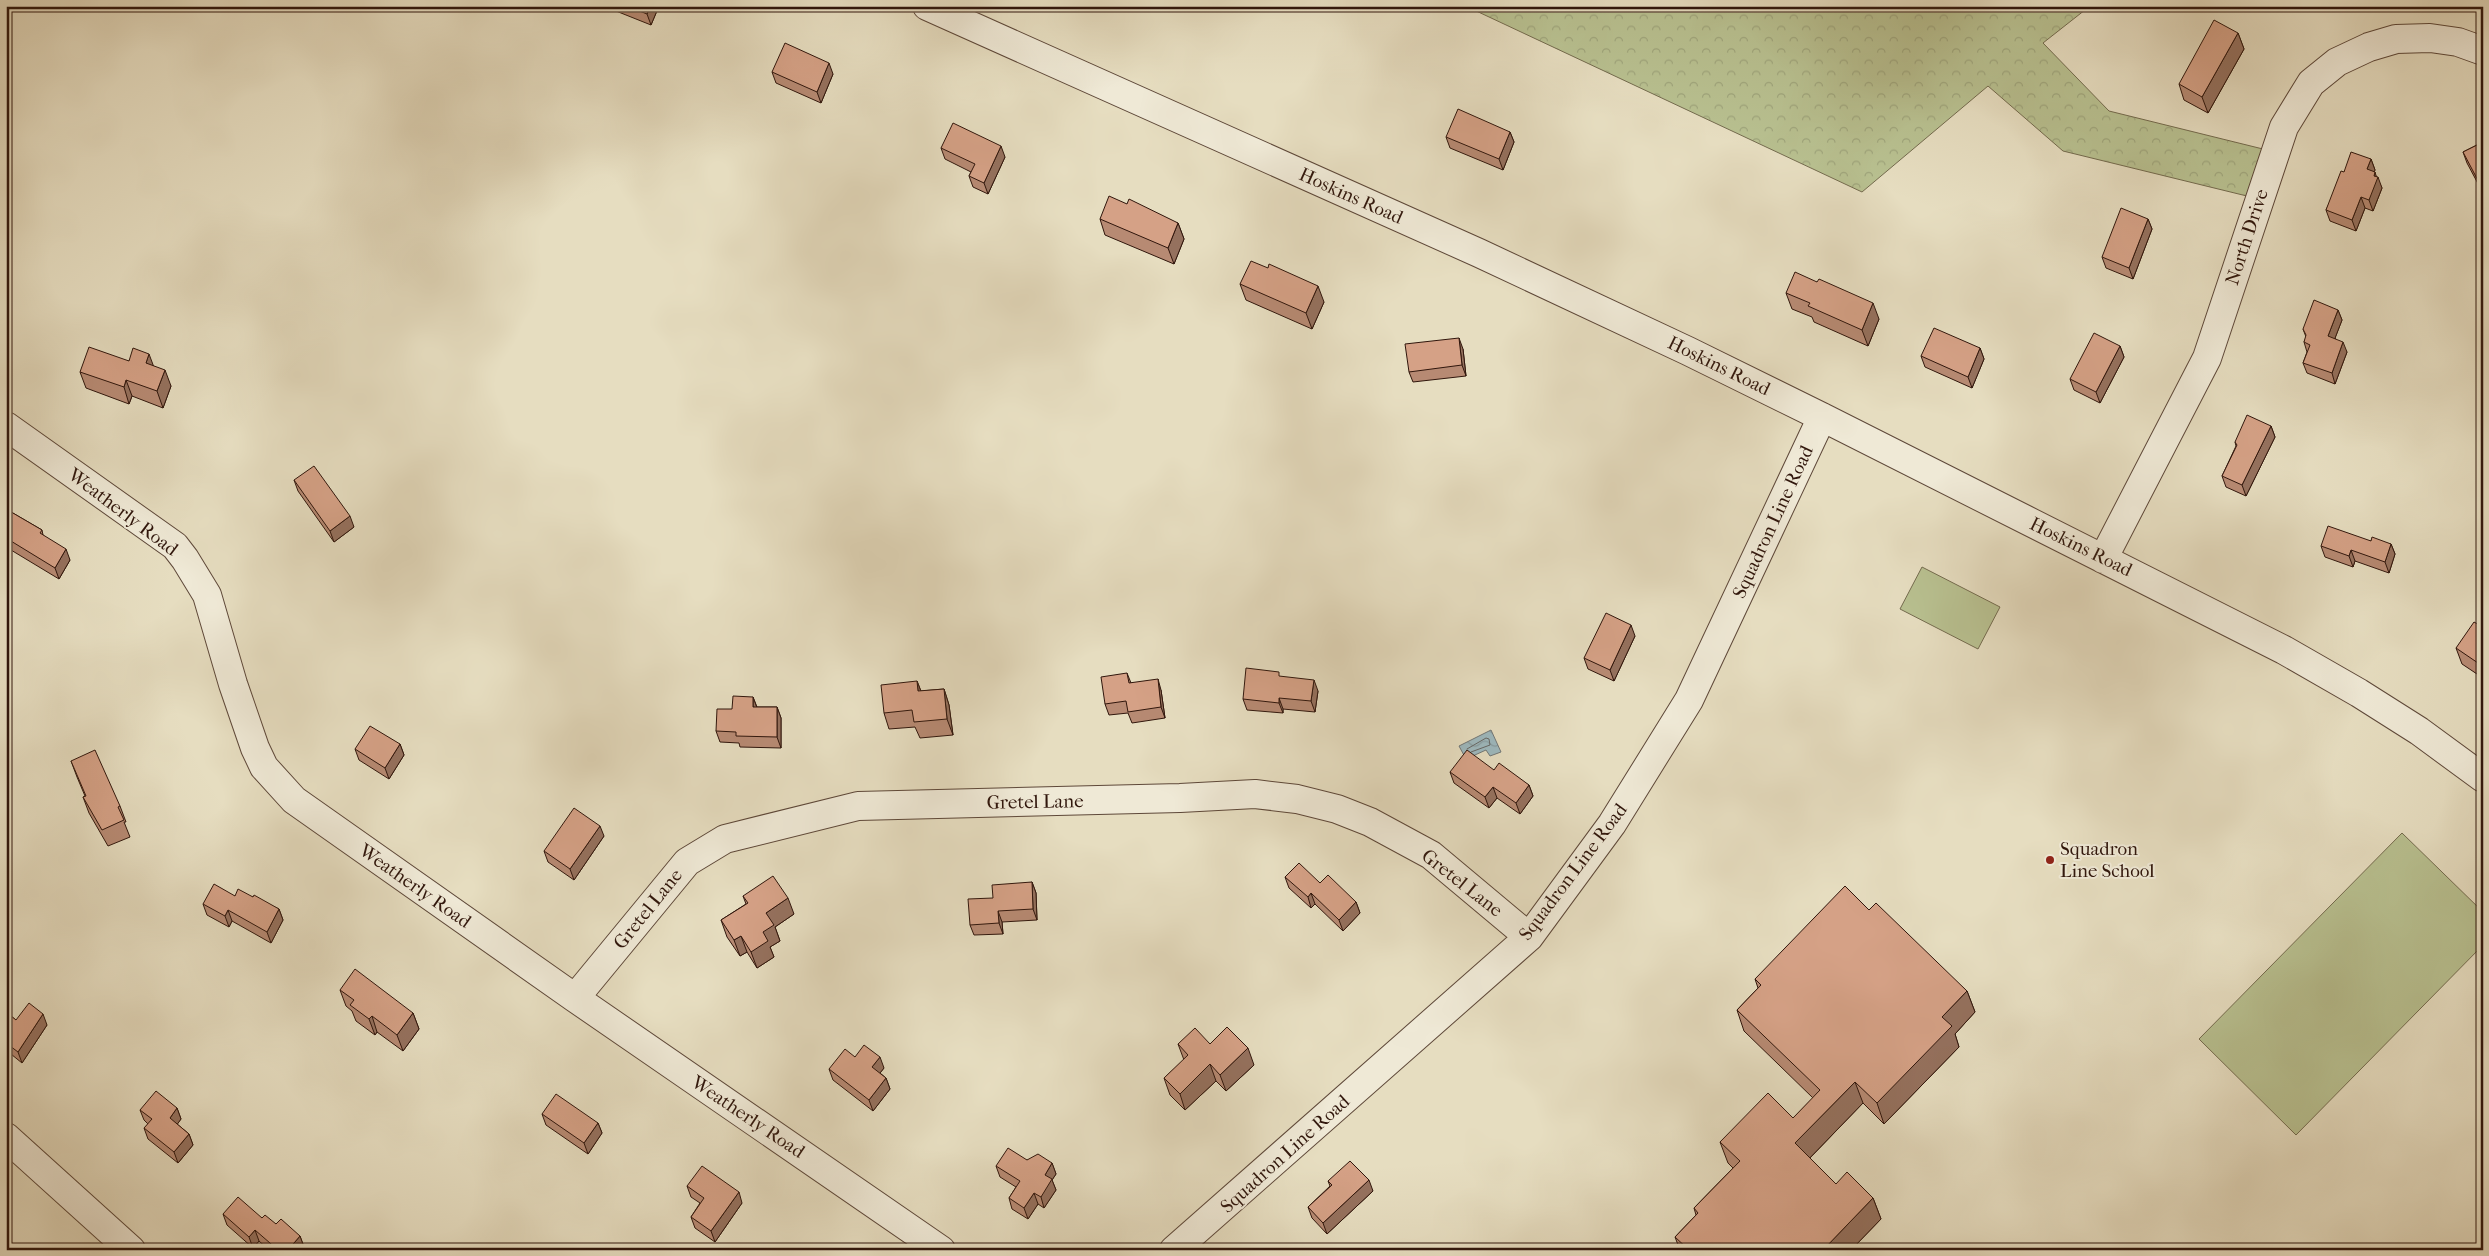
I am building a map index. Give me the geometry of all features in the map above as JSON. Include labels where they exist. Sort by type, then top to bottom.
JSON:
[{"type":"street","name":"Hoskins Road","points":[[927,6],[1488,257],[1688,350],[1822,416],[2301,659],[2419,732],[2483,778]]},
{"type":"street","name":"North Drive","points":[[2103,559],[2207,358],[2284,126],[2311,83],[2337,62],[2368,47],[2396,39],[2430,38],[2458,42],[2483,51]]},
{"type":"street","name":"Squadron Line Road","points":[[1189,1246],[1529,937],[1612,824],[1689,700],[1822,416]]},
{"type":"street","name":"Weatherly Road","points":[[6,426],[174,546],[186,559],[207,595],[233,684],[255,748],[264,767],[294,800],[575,998],[941,1250]]},
{"type":"street","name":"Gretel Lane","points":[[575,998],[687,862],[725,838],[858,806],[1180,798],[1256,794],[1297,799],[1337,809],[1370,822],[1431,855],[1529,937]]},
{"type":"street","points":[[6,1137],[131,1250]]},
{"type":"green space","points":[[1474,6],[2090,6],[2043,43],[2109,111],[2271,151],[2255,198],[2063,151],[1988,86],[1862,192],[1472,9]]},
{"type":"green space","points":[[1922,567],[2000,607],[1978,649],[1900,609]]},
{"type":"green space","points":[[2402,833],[2483,912],[2483,945],[2296,1135],[2199,1039]]},
{"type":"water","points":[[1491,730],[1501,752],[1490,756],[1486,750],[1466,759],[1459,746]]},
{"type":"building","points":[[627,6],[650,6],[647,14]]},
{"type":"building","points":[[2214,20],[2238,33],[2202,97],[2179,84]]},
{"type":"building","points":[[785,43],[829,63],[817,92],[772,72]]},
{"type":"building","points":[[1458,109],[1510,132],[1499,159],[1446,137]]},
{"type":"building","points":[[953,123],[1001,146],[984,183],[969,176],[975,164],[941,148]]},
{"type":"building","points":[[2483,142],[2483,190],[2463,152]]},
{"type":"building","points":[[2351,152],[2371,159],[2367,169],[2375,172],[2374,176],[2378,177],[2369,200],[2361,197],[2352,220],[2326,210],[2341,171],[2344,172]]},
{"type":"building","points":[[1109,196],[1127,204],[1129,199],[1178,223],[1168,248],[1100,219]]},
{"type":"building","points":[[2121,208],[2148,219],[2129,268],[2102,257]]},
{"type":"building","points":[[1251,261],[1268,268],[1269,264],[1318,286],[1306,313],[1240,284]]},
{"type":"building","points":[[1795,272],[1817,282],[1819,279],[1873,303],[1862,330],[1808,306],[1810,303],[1786,293]]},
{"type":"building","points":[[2314,300],[2338,310],[2328,336],[2343,342],[2332,373],[2303,363],[2310,345],[2304,342],[2306,335],[2303,329]]},
{"type":"building","points":[[1934,328],[1980,348],[1968,377],[1921,356]]},
{"type":"building","points":[[2094,333],[2120,346],[2096,392],[2070,379]]},
{"type":"building","points":[[1459,338],[1462,365],[1409,372],[1405,344]]},
{"type":"building","points":[[89,347],[129,361],[133,348],[149,354],[146,363],[165,370],[157,391],[126,380],[124,387],[80,372]]},
{"type":"building","points":[[2247,415],[2271,426],[2242,485],[2222,476],[2237,445],[2235,442]]},
{"type":"building","points":[[314,466],[350,516],[330,531],[294,480]]},
{"type":"building","points":[[6,509],[42,530],[40,533],[66,549],[55,568],[6,538]]},
{"type":"building","points":[[2328,526],[2371,541],[2372,537],[2391,544],[2385,562],[2351,550],[2349,556],[2321,546]]},
{"type":"building","points":[[1606,613],[1631,625],[1610,670],[1584,658]]},
{"type":"building","points":[[2474,622],[2483,627],[2483,656],[2478,663],[2456,648]]},
{"type":"building","points":[[1246,668],[1279,672],[1279,676],[1314,680],[1311,701],[1279,698],[1279,703],[1243,699]]},
{"type":"building","points":[[1127,673],[1129,683],[1158,679],[1161,707],[1128,712],[1126,701],[1105,704],[1101,677]]},
{"type":"building","points":[[917,681],[918,691],[944,689],[947,719],[914,722],[912,710],[884,713],[881,685]]},
{"type":"building","points":[[733,696],[753,697],[753,707],[777,707],[777,737],[736,736],[736,732],[716,731],[717,709],[732,709]]},
{"type":"building","points":[[370,726],[400,744],[385,768],[355,749]]},
{"type":"building","points":[[95,750],[120,806],[118,807],[124,820],[102,830],[83,797],[86,796],[71,761]]},
{"type":"building","points":[[1467,750],[1494,770],[1499,763],[1529,785],[1516,803],[1493,787],[1485,797],[1450,772]]},
{"type":"building","points":[[574,808],[600,826],[570,869],[544,851]]},
{"type":"building","points":[[1299,863],[1320,883],[1328,875],[1356,902],[1339,920],[1311,893],[1308,897],[1285,877]]},
{"type":"building","points":[[773,876],[788,898],[766,913],[774,925],[763,932],[768,941],[751,952],[741,936],[734,940],[721,920],[748,903],[743,896]]},
{"type":"building","points":[[1032,882],[1033,909],[998,911],[999,923],[970,925],[968,899],[993,898],[992,885]]},
{"type":"building","points":[[214,884],[235,896],[238,889],[253,897],[254,895],[279,909],[267,932],[228,910],[225,916],[203,904]]},
{"type":"building","points":[[1845,886],[1869,910],[1876,903],[1967,991],[1942,1017],[1952,1026],[1877,1103],[1855,1082],[1795,1143],[1836,1184],[1847,1172],[1873,1198],[1823,1250],[1689,1250],[1675,1237],[1698,1213],[1694,1208],[1740,1161],[1720,1142],[1768,1093],[1793,1118],[1820,1090],[1737,1010],[1761,985],[1755,979]]},
{"type":"building","points":[[355,969],[413,1013],[397,1035],[372,1016],[369,1019],[350,1005],[354,1000],[340,990]]},
{"type":"building","points":[[29,1003],[43,1014],[18,1052],[6,1043],[6,1012],[16,1020]]},
{"type":"building","points":[[1227,1027],[1248,1048],[1220,1075],[1210,1064],[1180,1094],[1164,1078],[1188,1055],[1178,1044],[1195,1028],[1210,1044]]},
{"type":"building","points":[[864,1045],[880,1057],[872,1067],[886,1078],[869,1100],[829,1069],[845,1049],[855,1057]]},
{"type":"building","points":[[156,1091],[177,1108],[170,1118],[189,1134],[174,1152],[144,1128],[152,1119],[140,1110]]},
{"type":"building","points":[[556,1094],[598,1123],[584,1143],[542,1114]]},
{"type":"building","points":[[1008,1148],[1027,1160],[1038,1154],[1052,1163],[1045,1175],[1052,1179],[1041,1197],[1034,1193],[1024,1208],[1009,1198],[1020,1181],[996,1166]]},
{"type":"building","points":[[1350,1161],[1369,1180],[1323,1223],[1308,1207],[1332,1185],[1328,1181]]},
{"type":"building","points":[[702,1166],[739,1192],[711,1231],[691,1217],[704,1198],[687,1186]]},
{"type":"building","points":[[238,1197],[262,1218],[265,1215],[276,1224],[281,1219],[300,1236],[288,1250],[278,1250],[255,1230],[249,1237],[223,1214]]},
{"type":"place","name":"Squadron Line School","points":[[2050,860]]}]
